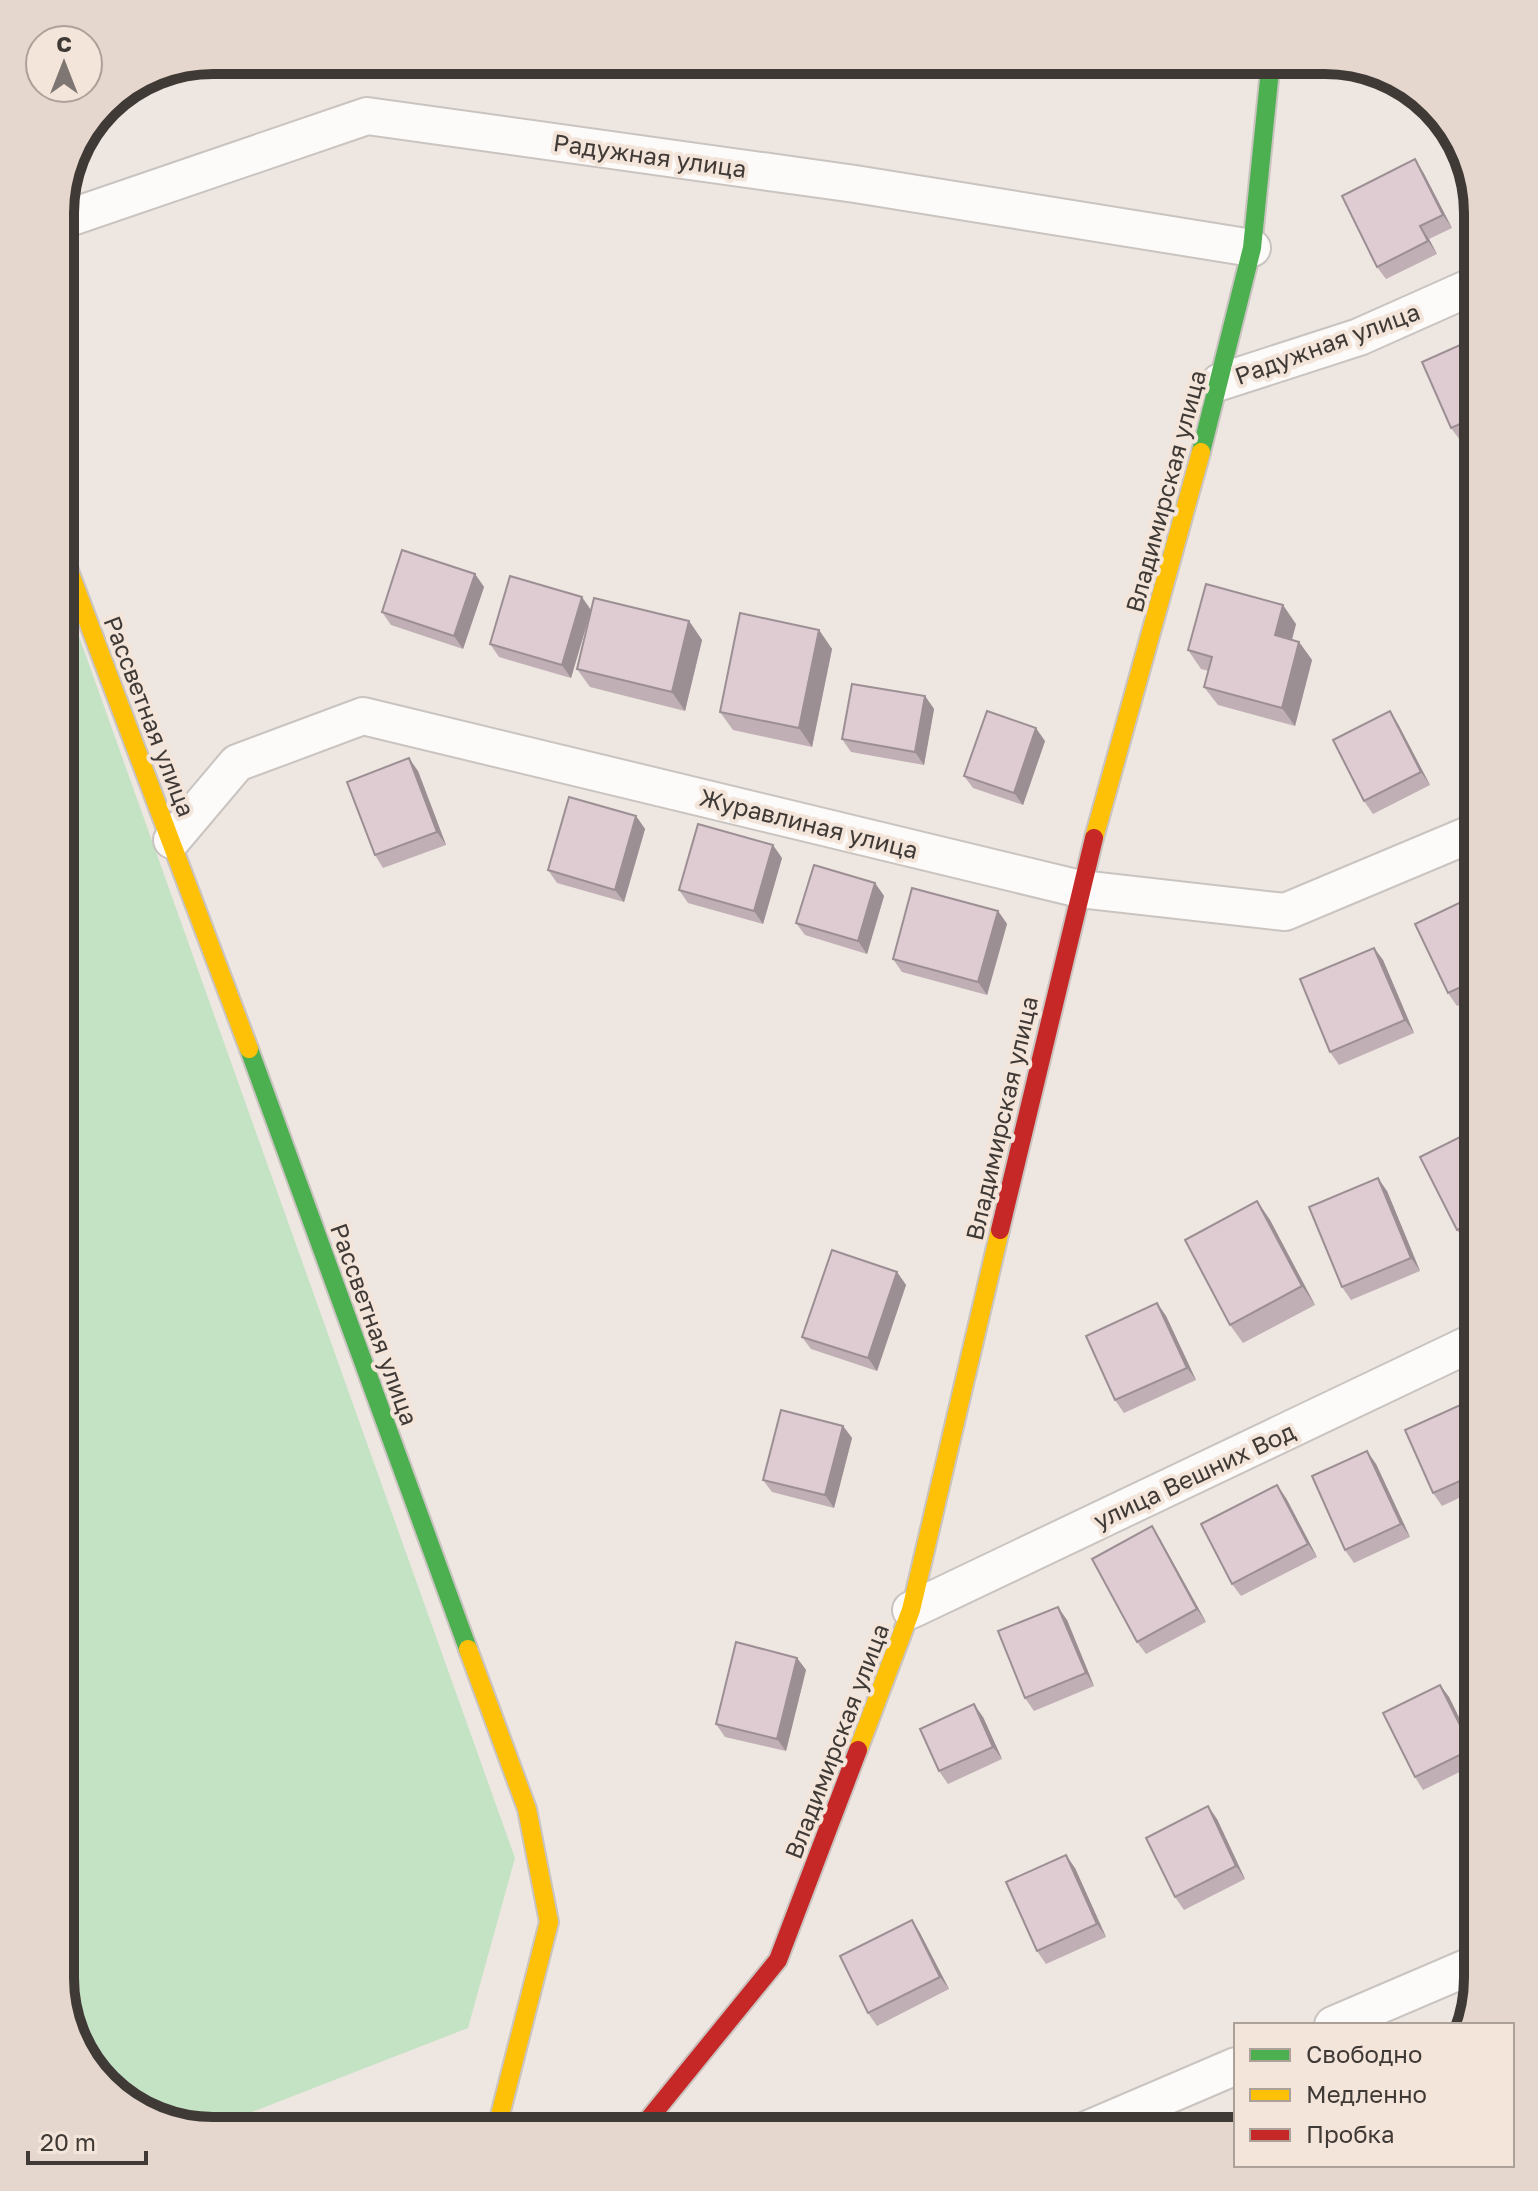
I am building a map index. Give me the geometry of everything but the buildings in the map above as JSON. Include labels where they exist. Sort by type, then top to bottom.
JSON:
[{"type":"street","name":"Владимирская улица","points":[[650,2117],[778,1960],[911,1610],[1080,889],[1220,382],[1252,248],[1270,74]]},
{"type":"street","name":"Радужная улица","points":[[74,216],[367,116],[855,184],[1252,248]]},
{"type":"street","name":"Радужная улица","points":[[1220,382],[1359,337],[1464,290]]},
{"type":"street","name":"Рассветная улица","points":[[74,584],[172,840],[527,1809],[549,1922],[500,2117]]},
{"type":"street","name":"Журавлиная улица","points":[[172,840],[237,763],[363,716],[1080,889],[1285,912],[1464,837]]},
{"type":"street","name":"улица Вешних Вод","points":[[911,1610],[1464,1347]]},
{"type":"street","points":[[1338,2023],[1464,1969]]},
{"type":"street","points":[[1117,2117],[1234,2067]]},
{"type":"green space","points":[[74,622],[515,1858],[468,2028],[239,2117],[204,2117],[168,2110],[128,2088],[93,2048],[79,2014],[74,1978]]},
{"type":"traffic: fast","points":[[1201,452],[1252,248],[1270,74]]},
{"type":"traffic: fast","points":[[249,1049],[468,1649]]},
{"type":"traffic: slow","points":[[1094,838],[1201,452]]},
{"type":"traffic: slow","points":[[74,584],[249,1049]]},
{"type":"traffic: slow","points":[[858,1750],[911,1610],[1000,1230]]},
{"type":"traffic: slow","points":[[468,1649],[527,1809],[549,1922],[500,2117]]},
{"type":"traffic: jam","points":[[1000,1230],[1094,838]]},
{"type":"traffic: jam","points":[[650,2117],[778,1960],[858,1750]]}]
